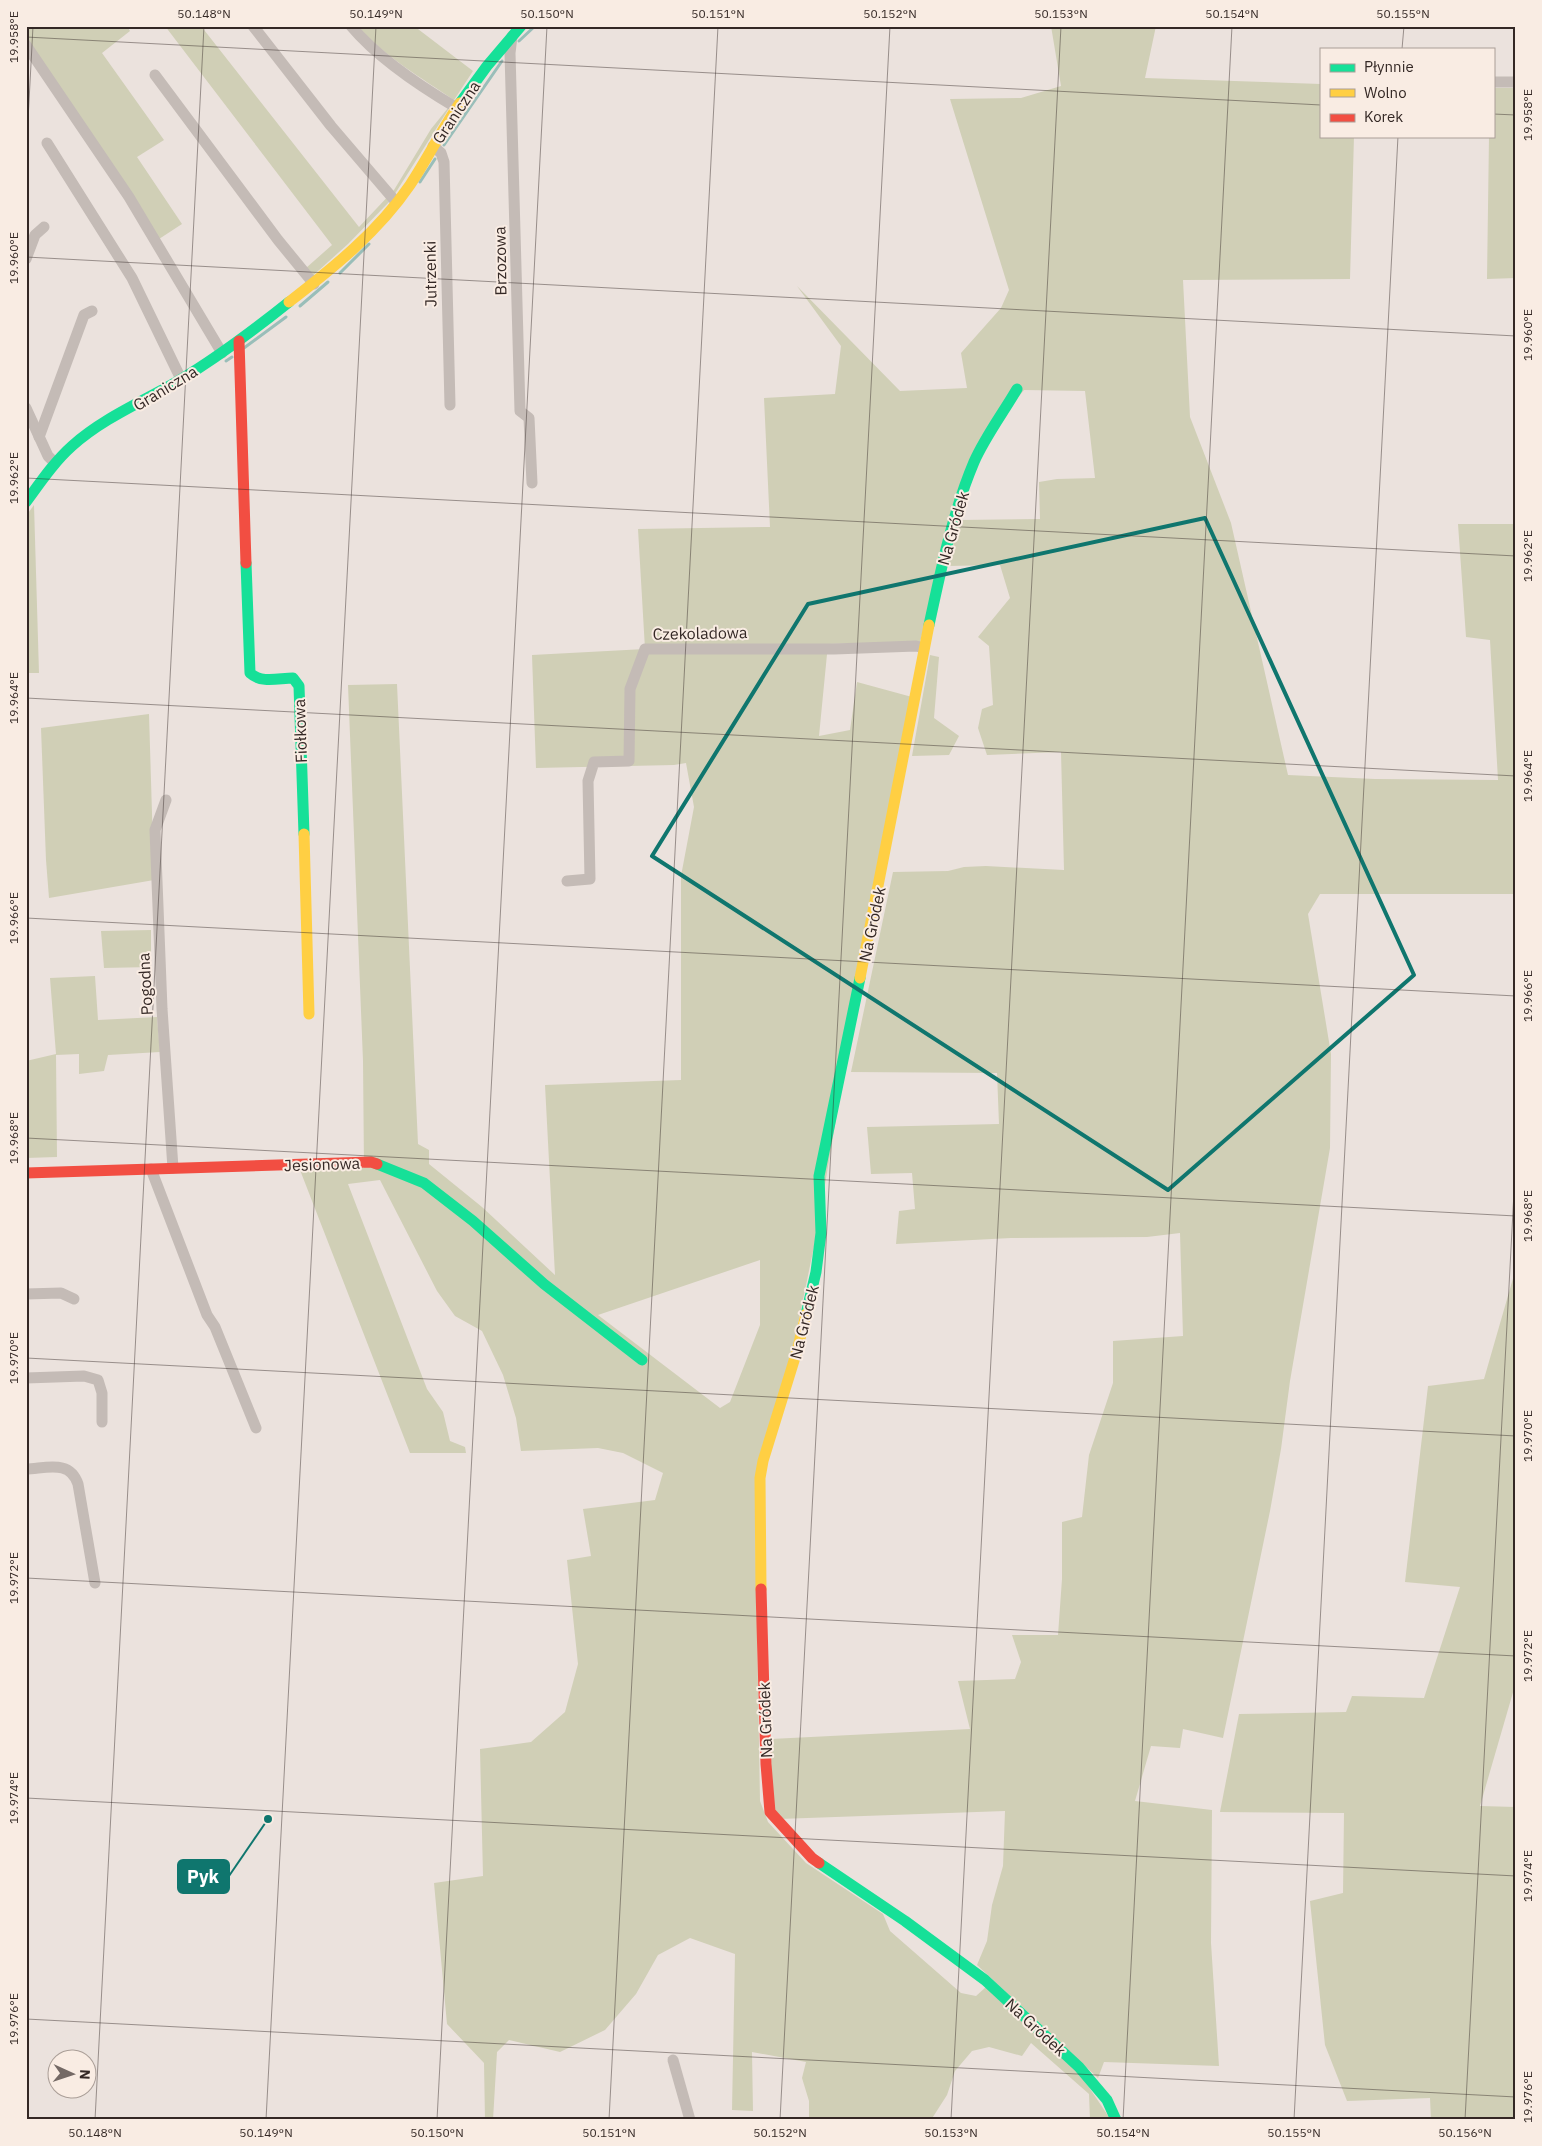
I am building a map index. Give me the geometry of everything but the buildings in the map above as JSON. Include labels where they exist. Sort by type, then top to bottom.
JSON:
[{"type":"street","points":[[253,26],[332,126],[396,202]]},
{"type":"street","points":[[351,26],[392,64],[458,108]]},
{"type":"street","name":"Graniczna","points":[[26,502],[55,464],[73,445],[99,426],[182,379],[239,341],[314,284],[376,227],[409,186],[433,146],[487,66],[517,30]]},
{"type":"street","name":"Brzozowa","points":[[517,30],[510,53],[520,411],[529,418],[532,483]]},
{"type":"street","points":[[26,45],[129,197],[222,353]]},
{"type":"street","points":[[156,75],[278,240],[314,284]]},
{"type":"street","points":[[1494,82],[1516,82]]},
{"type":"street","points":[[47,142],[132,278],[182,379]]},
{"type":"street","name":"Jutrzenki","points":[[433,146],[440,153],[444,162],[450,405]]},
{"type":"street","points":[[26,259],[35,235],[44,227]]},
{"type":"street","points":[[39,437],[84,315],[92,311]]},
{"type":"street","name":"Fiołkowa","points":[[239,341],[250,673],[259,679],[293,678],[299,686],[309,1014]]},
{"type":"street","name":"Na Gródek","points":[[1017,389],[975,460],[959,502],[946,548],[924,648],[891,817],[881,879],[819,1176],[821,1234],[816,1272],[797,1351],[768,1439],[760,1478],[766,1764],[770,1812],[812,1858],[905,1921],[986,1980],[1079,2067],[1107,2100],[1116,2120]]},
{"type":"street","points":[[26,408],[48,456],[55,464]]},
{"type":"street","name":"Czekoladowa","points":[[567,881],[590,879],[588,781],[594,762],[630,761],[630,689],[645,650],[824,649],[916,646],[924,648]]},
{"type":"street","name":"Pogodna","points":[[166,800],[155,830],[162,1008],[173,1168]]},
{"type":"street","name":"Jesionowa","points":[[26,1173],[370,1162],[424,1183],[473,1220],[544,1284],[642,1360]]},
{"type":"street","points":[[151,1169],[207,1315],[215,1327],[256,1428]]},
{"type":"street","points":[[26,1294],[61,1293],[74,1299]]},
{"type":"street","points":[[26,1378],[84,1376],[98,1380],[102,1393],[102,1422]]},
{"type":"street","points":[[26,1468],[62,1468],[68,1469],[74,1474],[78,1484],[96,1582]]},
{"type":"street","points":[[673,2060],[690,2120]]},
{"type":"highlighted area","points":[[1205,518],[1414,975],[1168,1190],[652,856],[808,604]]},
{"type":"green space","points":[[26,26],[127,26],[130,31],[102,53],[164,140],[137,157],[182,224],[159,239],[26,41]]},
{"type":"green space","points":[[165,26],[201,26],[359,227],[394,190],[431,129],[448,108],[448,110],[391,200],[348,244],[308,280],[306,268],[332,245]]},
{"type":"green space","points":[[358,26],[414,26],[473,71],[454,100],[391,57]]},
{"type":"green space","points":[[1051,26],[1156,26],[1145,78],[1320,84],[1320,138],[1354,138],[1350,279],[1183,280],[1190,417],[1231,523],[1288,775],[1375,779],[1498,780],[1490,640],[1466,637],[1458,524],[1516,524],[1516,894],[1320,894],[1308,914],[1331,1054],[1330,1148],[1270,1511],[1223,1738],[1183,1729],[1180,1748],[1151,1746],[1135,1801],[1212,1810],[1211,1943],[1219,2066],[1104,2062],[1098,2078],[977,1965],[987,1941],[992,1905],[1003,1866],[1005,1811],[779,1819],[772,1803],[771,1739],[970,1729],[958,1681],[1015,1679],[1021,1662],[1012,1635],[1058,1635],[1062,1579],[1062,1522],[1082,1517],[1089,1455],[1113,1383],[1113,1341],[1183,1336],[1180,1233],[1147,1237],[1011,1238],[896,1244],[899,1211],[915,1209],[912,1173],[871,1174],[867,1127],[999,1124],[997,1073],[851,1072],[893,872],[948,871],[964,867],[986,866],[1064,870],[1061,752],[987,755],[978,728],[982,709],[993,705],[989,646],[978,637],[1010,598],[1000,565],[948,566],[959,520],[1040,519],[1039,482],[1057,479],[1095,478],[1085,391],[1024,390],[971,457],[920,642],[828,644],[819,736],[850,730],[857,682],[912,697],[887,816],[817,1232],[793,1348],[755,1513],[760,1801],[768,1822],[806,1863],[883,1914],[890,1931],[961,1993],[976,1996],[986,1987],[1078,2071],[1111,2120],[1090,2120],[1089,2094],[1031,2043],[1022,2056],[989,2047],[972,2051],[955,2071],[947,2095],[931,2120],[809,2120],[809,2101],[802,2078],[806,2062],[752,2052],[753,2111],[732,2110],[735,1954],[690,1938],[658,1955],[636,1994],[605,2030],[560,2052],[509,2040],[497,2052],[493,2120],[485,2120],[484,2063],[447,2024],[434,1883],[483,1876],[480,1749],[531,1742],[565,1712],[578,1664],[567,1560],[591,1556],[583,1509],[655,1500],[663,1473],[623,1453],[598,1448],[521,1451],[516,1418],[503,1375],[482,1331],[455,1316],[437,1291],[380,1180],[348,1184],[427,1389],[443,1412],[450,1441],[465,1447],[466,1453],[410,1453],[300,1170],[364,1168],[363,1061],[348,685],[397,684],[418,1144],[429,1150],[429,1164],[482,1207],[555,1275],[545,1085],[681,1080],[681,876],[694,807],[686,763],[674,765],[536,768],[532,655],[645,649],[638,529],[770,527],[764,398],[835,394],[841,346],[797,286],[900,391],[967,388],[961,353],[1001,308],[1009,290],[950,99],[1021,98],[1061,86]],"holes":[[[760,1260],[760,1325],[730,1402],[720,1408],[598,1315]]]},
{"type":"green space","points":[[1494,88],[1516,88],[1516,278],[1487,279],[1489,138],[1494,138]]},
{"type":"green space","points":[[34,505],[39,673],[26,673],[26,516]]},
{"type":"green space","points":[[930,655],[939,657],[934,718],[959,736],[949,755],[912,756]]},
{"type":"green space","points":[[149,714],[154,880],[49,898],[41,728]]},
{"type":"green space","points":[[151,930],[151,967],[104,968],[101,931]]},
{"type":"green space","points":[[95,976],[98,1020],[157,1017],[160,1052],[108,1055],[104,1071],[79,1074],[79,1054],[56,1055],[57,1157],[26,1158],[26,1061],[56,1054],[50,978]]},
{"type":"green space","points":[[1516,1268],[1516,1682],[1480,1806],[1516,1807],[1516,2120],[1431,2120],[1430,2098],[1347,2101],[1325,2045],[1310,1901],[1343,1893],[1344,1813],[1220,1812],[1239,1714],[1346,1712],[1352,1696],[1424,1698],[1460,1587],[1405,1582],[1428,1386],[1484,1379]]},
{"type":"waterway","points":[[519,41],[535,26]]},
{"type":"waterway","points":[[444,145],[502,61]]},
{"type":"waterway","points":[[420,182],[435,159]]},
{"type":"waterway","points":[[340,273],[369,244]]},
{"type":"waterway","points":[[300,306],[328,282]]},
{"type":"waterway","points":[[244,348],[286,317]]},
{"type":"waterway","points":[[226,361],[232,357]]},
{"type":"traffic: fast","points":[[460,103],[487,66],[521,26]]},
{"type":"traffic: fast","points":[[26,502],[59,459],[84,436],[110,418],[194,371],[236,343],[289,302]]},
{"type":"traffic: fast","points":[[929,625],[948,542],[966,482],[983,443],[1017,389]]},
{"type":"traffic: fast","points":[[246,563],[250,673],[260,678],[271,680],[293,678],[299,686],[304,834]]},
{"type":"traffic: fast","points":[[806,1314],[816,1272],[821,1233],[819,1176],[860,978]]},
{"type":"traffic: fast","points":[[377,1164],[424,1183],[473,1221],[544,1284],[642,1360]]},
{"type":"traffic: fast","points":[[819,1863],[905,1921],[985,1980],[1079,2067],[1107,2100],[1116,2120]]},
{"type":"traffic: slow","points":[[289,302],[354,248],[384,218],[410,185],[460,103]]},
{"type":"traffic: slow","points":[[860,978],[929,625]]},
{"type":"traffic: slow","points":[[304,834],[309,1014]]},
{"type":"traffic: slow","points":[[761,1589],[760,1478],[763,1461],[797,1351],[806,1314]]},
{"type":"traffic: jam","points":[[239,341],[246,563]]},
{"type":"traffic: jam","points":[[26,1173],[371,1162],[377,1164]]},
{"type":"traffic: jam","points":[[761,1589],[766,1764],[770,1812],[812,1858],[819,1863]]},
{"type":"place","name":"Pyk","points":[[268,1819]]}]
